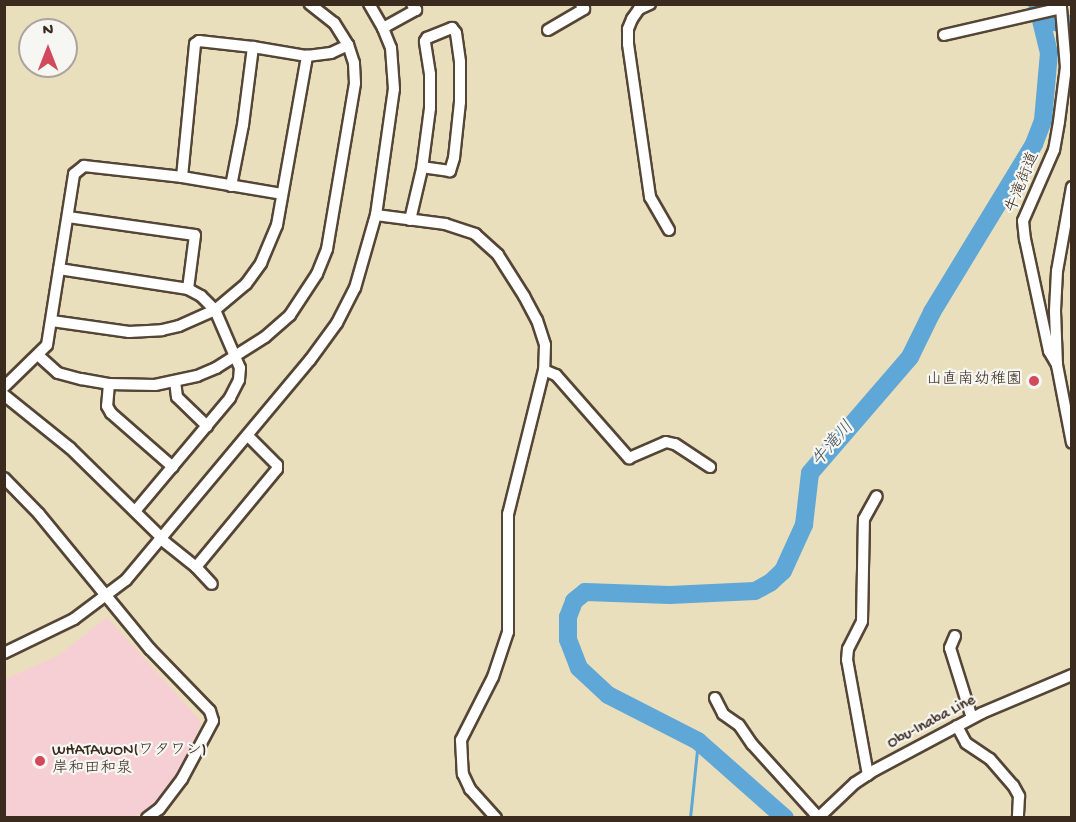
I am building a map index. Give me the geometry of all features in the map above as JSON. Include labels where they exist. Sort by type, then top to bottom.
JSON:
[{"type":"street","points":[[39,356],[58,373],[109,384],[155,385],[197,376],[236,358],[290,315],[316,274],[327,249],[355,83],[354,63],[348,45],[334,23],[310,4]]},
{"type":"street","points":[[5,650],[74,619],[126,580],[310,360],[337,323],[355,288],[376,215],[395,76],[391,48],[369,4]]},
{"type":"street","points":[[650,4],[639,9],[632,19],[628,29],[628,44],[650,197],[669,230]]},
{"type":"street","points":[[383,28],[418,6]]},
{"type":"street","points":[[548,30],[584,6]]},
{"type":"street","points":[[944,35],[1061,7]]},
{"type":"street","name":"牛滝街道","points":[[1056,365],[1049,351],[1024,239],[1023,221],[1055,141],[1065,67],[1061,7]]},
{"type":"street","points":[[410,220],[423,167],[431,91],[426,41],[427,38],[452,28],[456,33],[460,62],[460,102],[454,158],[450,171],[423,167]]},
{"type":"street","points":[[182,177],[195,44],[199,41],[307,56],[331,53],[348,45]]},
{"type":"street","points":[[231,186],[243,125],[253,47]]},
{"type":"street","points":[[52,321],[129,332],[162,330],[179,326],[214,310],[246,284],[261,263],[277,225],[307,56]]},
{"type":"street","points":[[4,387],[39,356],[46,345],[52,321],[74,174],[84,166],[182,177],[282,194]]},
{"type":"street","points":[[1071,188],[1058,271],[1055,311],[1056,365],[1071,443]]},
{"type":"street","points":[[376,215],[445,224],[475,234],[498,255],[537,320],[545,345],[544,370],[508,514],[508,632],[493,677],[461,740],[463,774],[470,789],[496,818]]},
{"type":"street","points":[[68,217],[195,235],[188,289]]},
{"type":"street","points":[[59,268],[188,289],[201,296],[214,310],[240,368],[239,380],[231,398],[136,510]]},
{"type":"street","points":[[1041,309],[1055,311]]},
{"type":"street","points":[[544,370],[556,375],[628,458],[666,442],[675,444],[710,466]]},
{"type":"street","points":[[176,381],[177,397],[207,426]]},
{"type":"street","points":[[109,384],[107,406],[111,413],[173,467]]},
{"type":"street","points":[[4,395],[40,422],[212,584]]},
{"type":"street","points":[[196,567],[277,469],[277,465],[247,435]]},
{"type":"street","points":[[4,478],[39,514],[105,597],[210,711],[213,721],[182,779],[159,809],[147,818]]},
{"type":"street","points":[[868,775],[847,660],[848,649],[862,621],[864,519],[877,496]]},
{"type":"street","points":[[955,636],[950,648],[972,718]]},
{"type":"street","name":"Obu-Inaba Line","points":[[818,817],[855,783],[868,775],[972,718],[1071,675]]},
{"type":"street","points":[[715,698],[723,714],[739,725],[752,744],[818,817]]},
{"type":"street","points":[[957,726],[966,743],[990,759],[1014,785],[1019,796],[1018,818]]},
{"type":"shaded area","points":[[107,617],[199,719],[201,725],[173,780],[155,803],[135,817],[5,817],[5,679],[59,655]]},
{"type":"waterway","name":"牛滝川","points":[[785,818],[698,741],[608,695],[579,668],[568,640],[568,617],[574,601],[585,592],[670,595],[755,591],[771,582],[783,571],[804,525],[810,473],[910,357],[932,312],[1034,144],[1043,120],[1049,53],[1037,4]]},
{"type":"waterway","points":[[1042,20],[1072,25]]},
{"type":"waterway","points":[[690,818],[698,741]]},
{"type":"place","name":"山直南幼稚園","points":[[1034,381]]},
{"type":"place","name":"WHATAWON(ワタワン) 岸和田和泉","points":[[40,761]]}]
